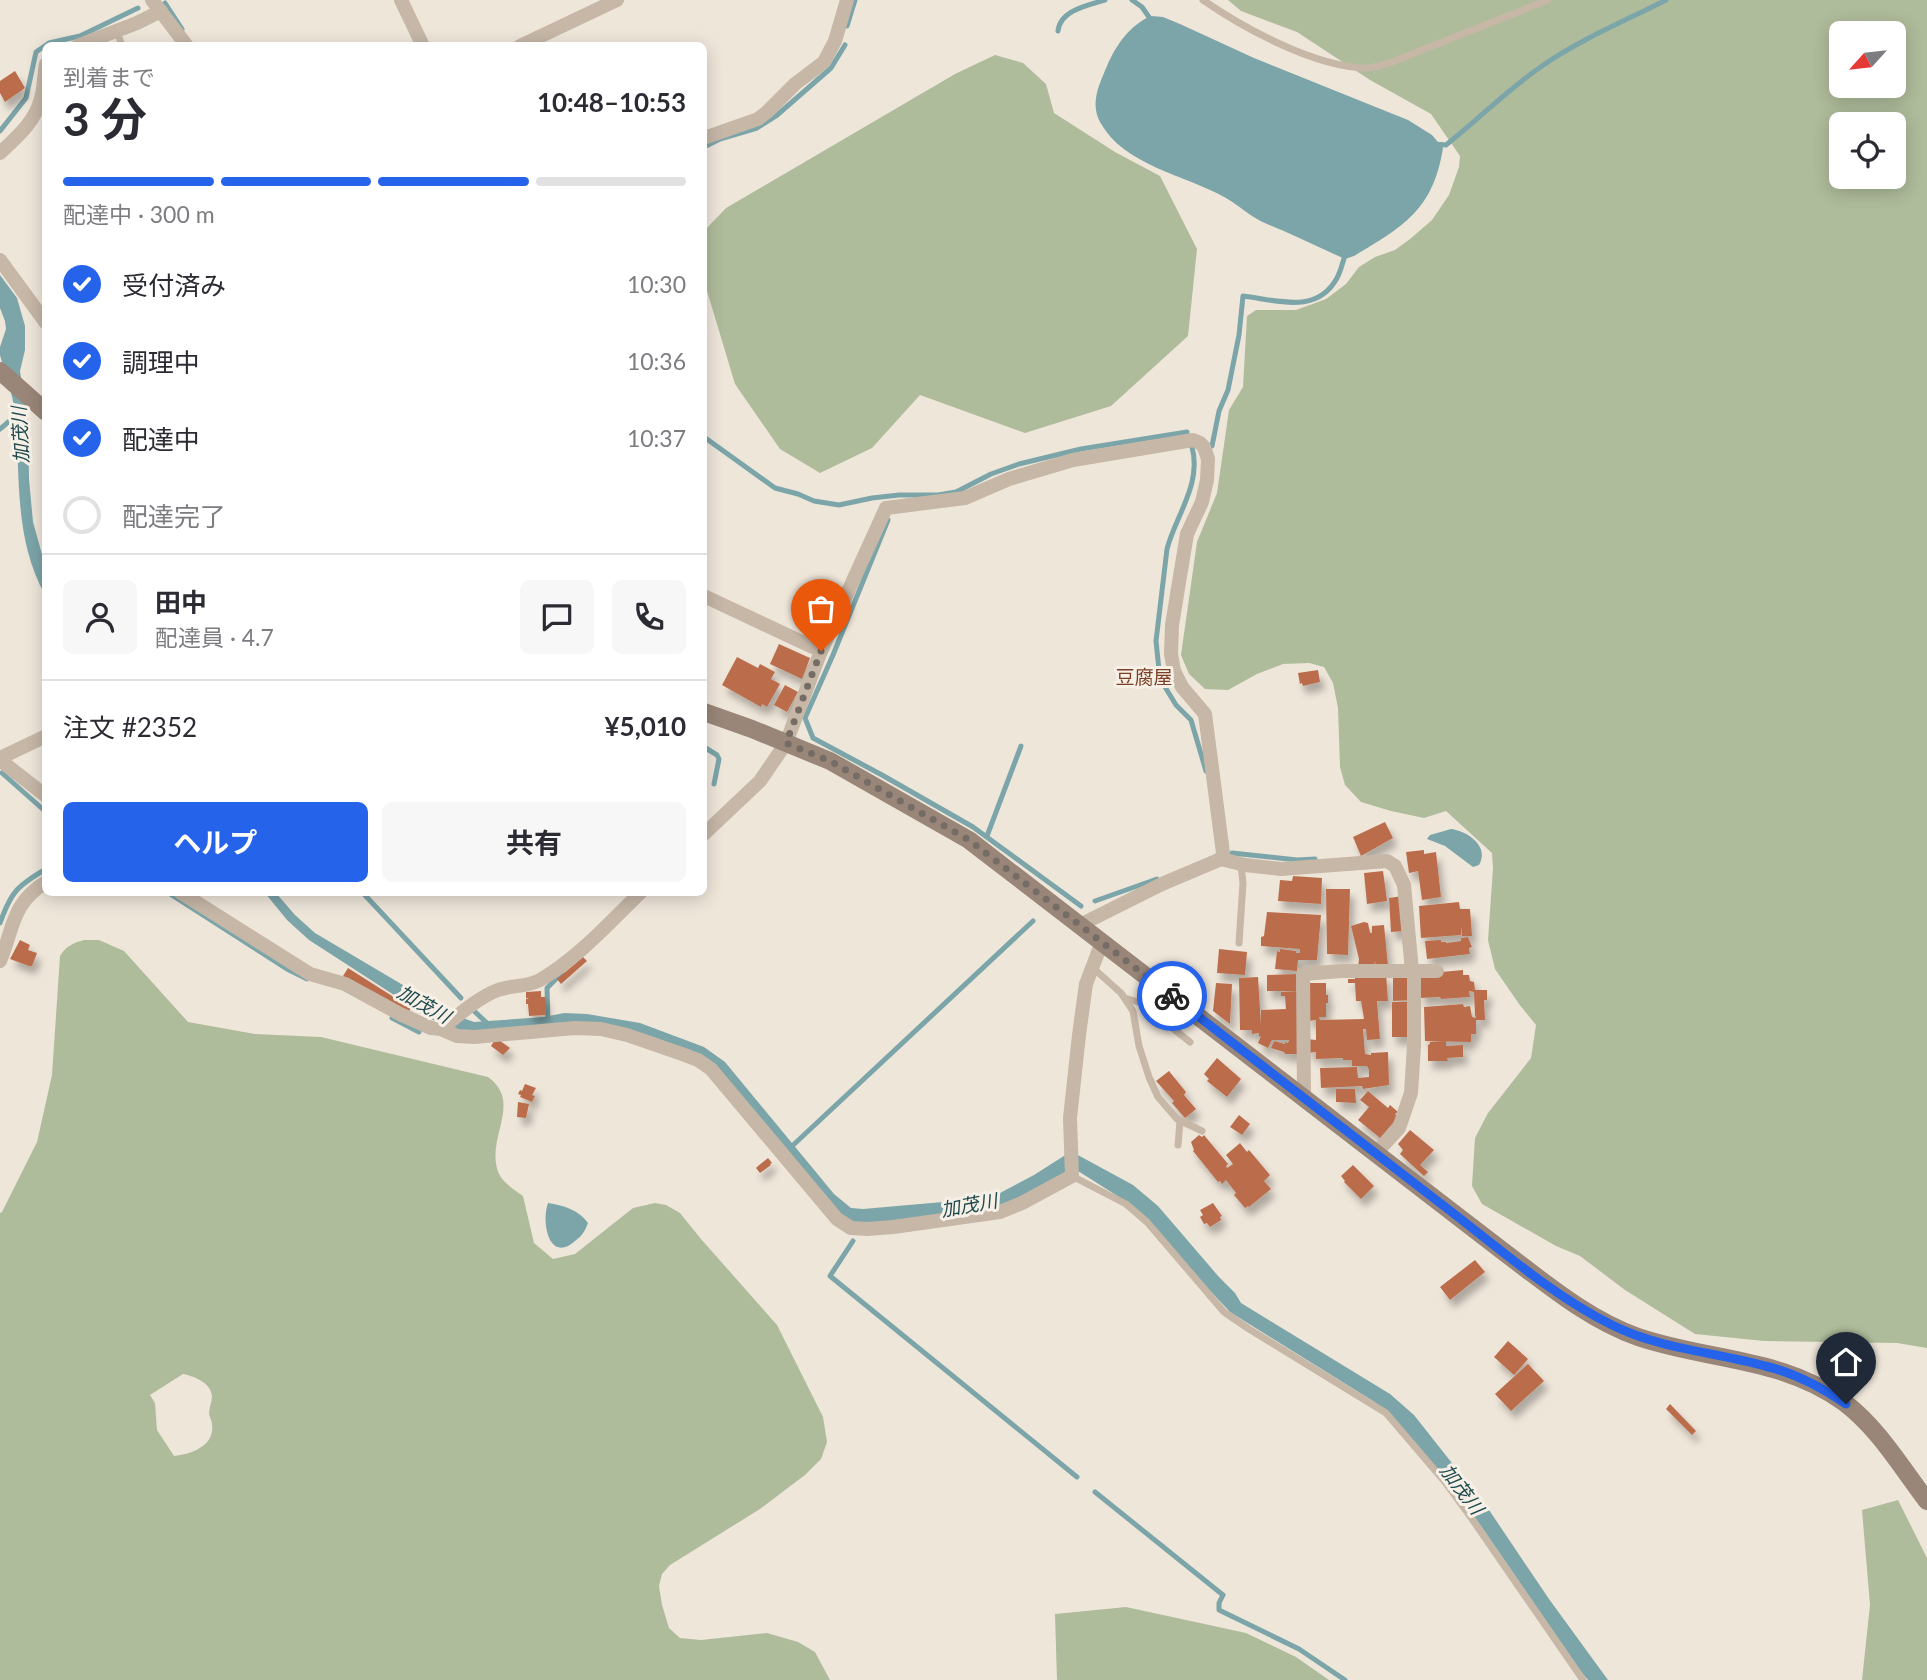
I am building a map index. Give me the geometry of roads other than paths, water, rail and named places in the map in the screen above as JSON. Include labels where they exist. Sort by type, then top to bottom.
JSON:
[{"type":"main road","points":[[0,371],[42,408]]},
{"type":"main road","points":[[707,713],[830,761],[969,840],[1533,1274],[1586,1311],[1611,1325],[1655,1342],[1767,1366],[1797,1376],[1846,1404],[1871,1426],[1927,1501]]},
{"type":"street","points":[[401,0],[421,42]]},
{"type":"street","points":[[528,42],[617,0]]},
{"type":"street","points":[[707,137],[758,118],[824,62],[835,41],[847,0]]},
{"type":"street","points":[[88,42],[137,23],[157,6],[184,42]]},
{"type":"street","points":[[0,153],[33,117],[42,92]]},
{"type":"street","points":[[0,261],[42,318]]},
{"type":"street","points":[[707,831],[760,781],[786,743],[821,651],[886,508],[965,498],[1009,479],[1073,460],[1192,440],[1205,447],[1208,459],[1207,480],[1202,502],[1184,545],[1172,625],[1171,654],[1174,671],[1182,687],[1205,714],[1223,853],[1221,859]]},
{"type":"street","points":[[707,597],[821,651]]},
{"type":"street","points":[[42,738],[0,759],[42,793]]},
{"type":"street","points":[[1080,925],[1162,884],[1221,859],[1281,869],[1387,861],[1395,866],[1404,885],[1413,971],[1412,1093],[1399,1128],[1376,1153]]},
{"type":"street","points":[[0,961],[16,911],[26,897],[42,885]]},
{"type":"street","points":[[186,896],[310,974],[345,984],[431,1028],[457,1036],[474,1037],[575,1028],[601,1029],[627,1035],[698,1060],[711,1069],[837,1219],[851,1228],[893,1227],[1000,1212],[1072,1176],[1070,1118],[1079,1035],[1086,985],[1102,942]]},
{"type":"street","points":[[440,1029],[479,999],[500,989],[536,983],[548,976],[637,896]]},
{"type":"street","points":[[1304,1098],[1303,974],[1342,971],[1437,971]]},
{"type":"lane","points":[[1203,0],[1249,28],[1304,54],[1333,63],[1368,68],[1392,62],[1548,0]]},
{"type":"lane","points":[[117,31],[121,42]]},
{"type":"lane","points":[[1239,943],[1243,883],[1241,864]]},
{"type":"lane","points":[[1093,968],[1121,993],[1133,1011],[1139,1046],[1158,1097],[1177,1119],[1202,1131]]},
{"type":"lane","points":[[1125,998],[1140,1003],[1190,1042]]},
{"type":"lane","points":[[1178,1145],[1180,1121]]},
{"type":"lane","points":[[1072,1176],[1126,1204],[1147,1222],[1224,1312],[1386,1413],[1465,1509],[1583,1680]]},
{"type":"water","points":[[1151,16],[1163,17],[1254,58],[1408,120],[1432,135],[1443,148],[1432,187],[1424,202],[1388,235],[1345,259],[1260,221],[1226,198],[1157,168],[1124,149],[1100,122],[1096,108],[1097,94],[1119,43],[1130,30]]},
{"type":"water","name":"加茂川","points":[[0,275],[17,298],[25,326],[25,350],[20,371],[28,423],[33,522],[42,554],[42,588],[28,551],[23,528],[15,413],[0,355],[6,329],[0,308]]},
{"type":"water","points":[[1451,829],[1458,830],[1476,841],[1482,852],[1479,865],[1473,867],[1445,846],[1427,839],[1430,835]]},
{"type":"water","name":"加茂川","points":[[267,896],[279,896],[315,933],[452,1014],[474,1022],[564,1013],[587,1014],[640,1023],[704,1047],[725,1062],[834,1194],[851,1208],[943,1202],[1000,1193],[1067,1154],[1076,1154],[1133,1185],[1158,1206],[1241,1303],[1390,1394],[1414,1415],[1489,1510],[1608,1680],[1588,1680],[1582,1673],[1472,1513],[1393,1417],[1373,1401],[1230,1312],[1127,1202],[1078,1171],[1009,1205],[859,1225],[840,1217],[710,1066],[629,1033],[471,1034],[436,1022],[309,940],[287,920]]},
{"type":"water","points":[[548,1203],[570,1209],[588,1223],[581,1235],[566,1247],[553,1244],[549,1238],[546,1220]]},
{"type":"waterway","points":[[847,26],[855,0]]},
{"type":"waterway","points":[[1058,31],[1060,24],[1070,13],[1105,0]]},
{"type":"waterway","points":[[1132,0],[1142,7],[1151,20]]},
{"type":"waterway","points":[[1434,144],[1446,145],[1517,85],[1556,57],[1666,0]]},
{"type":"waterway","points":[[165,3],[182,29]]},
{"type":"waterway","points":[[53,42],[80,36],[138,8]]},
{"type":"waterway","points":[[707,146],[757,128],[776,116],[831,68],[845,45]]},
{"type":"waterway","points":[[0,131],[26,98],[36,52],[42,48]]},
{"type":"waterway","points":[[1212,446],[1219,411],[1228,390],[1239,335],[1243,296],[1282,302],[1307,301],[1319,297],[1329,290],[1337,278],[1346,252]]},
{"type":"waterway","name":"加茂川","points":[[0,429],[19,413]]},
{"type":"waterway","points":[[707,439],[775,488],[814,501],[839,505],[872,498],[956,492],[991,474],[1019,464],[1081,449],[1187,432]]},
{"type":"waterway","points":[[1192,447],[1194,474],[1167,549],[1156,641],[1162,682],[1176,705],[1191,720],[1206,771]]},
{"type":"waterway","points":[[888,520],[805,718],[813,738],[973,827],[1081,906]]},
{"type":"waterway","points":[[987,836],[1021,746]]},
{"type":"waterway","points":[[707,749],[719,759],[714,784]]},
{"type":"waterway","points":[[2,773],[42,808]]},
{"type":"waterway","points":[[1232,853],[1297,860],[1315,859]]},
{"type":"waterway","points":[[0,923],[16,891],[42,871]]},
{"type":"waterway","points":[[1095,901],[1157,879]]},
{"type":"waterway","points":[[173,896],[307,979]]},
{"type":"waterway","points":[[366,896],[461,998]]},
{"type":"waterway","points":[[790,1148],[1033,921]]},
{"type":"waterway","points":[[548,1020],[547,988],[562,973]]},
{"type":"waterway","points":[[473,1010],[489,1025]]},
{"type":"waterway","points":[[392,1018],[419,1032]]},
{"type":"waterway","points":[[853,1241],[830,1276],[1077,1477]]},
{"type":"waterway","points":[[1095,1492],[1223,1595],[1219,1610],[1299,1649],[1345,1680]]},
{"type":"district","name":"豆腐屋","points":[[1144,677]]}]
